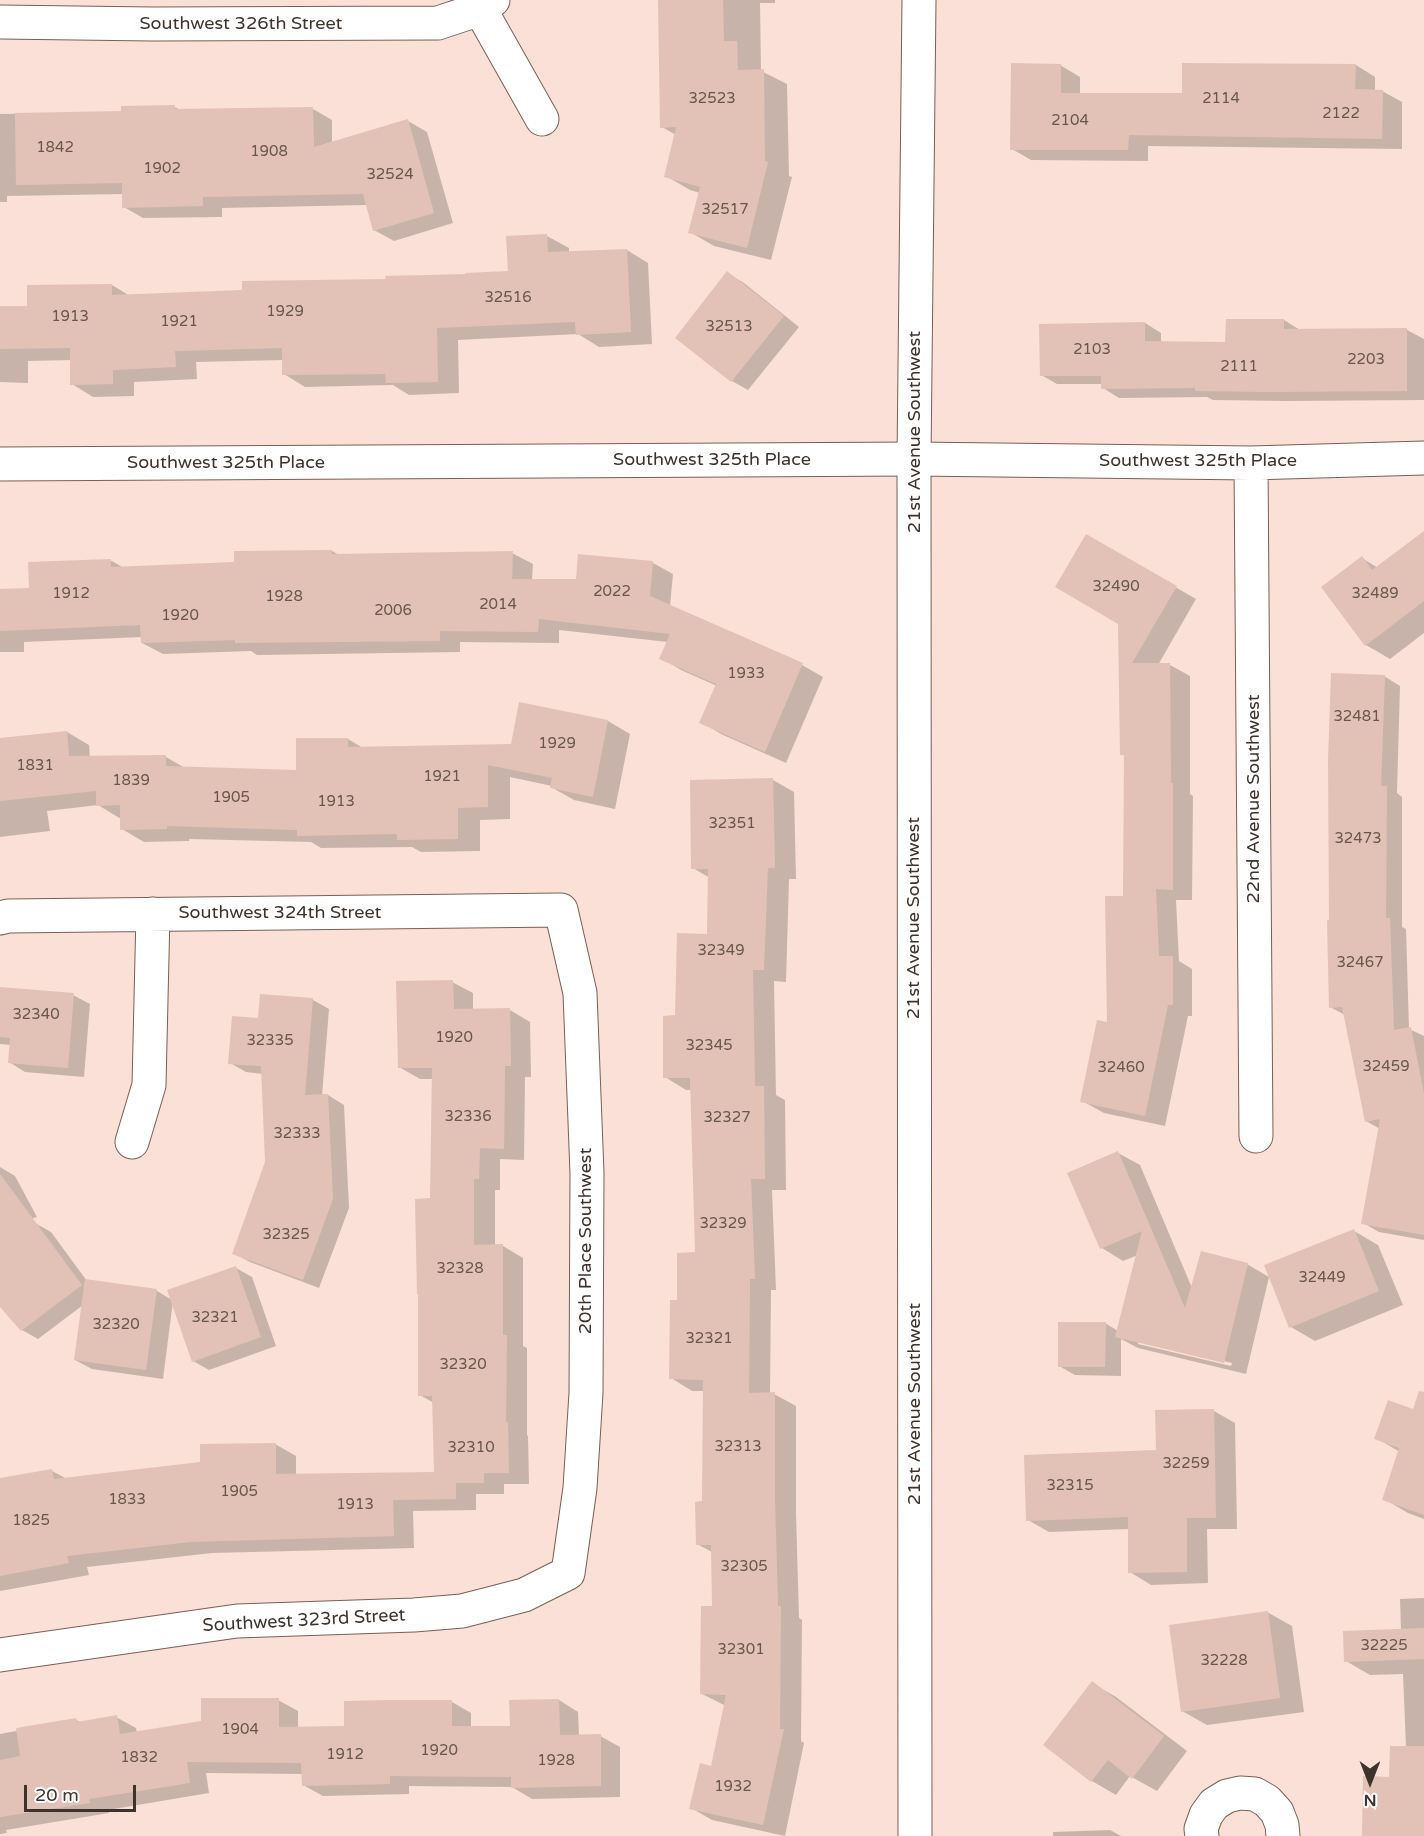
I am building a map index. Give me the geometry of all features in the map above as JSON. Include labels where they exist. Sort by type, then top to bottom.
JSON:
[{"type":"street","name":"21st Avenue Southwest","points":[[915,1836],[914,459],[920,0]]},
{"type":"street","name":"Southwest 326th Street","points":[[0,22],[152,12],[438,23],[486,4]]},
{"type":"street","points":[[486,4],[542,119]]},
{"type":"street","name":"Southwest 325th Place","points":[[0,464],[914,459],[1251,463],[1424,458]]},
{"type":"street","name":"22nd Avenue Southwest","points":[[1251,463],[1256,1136]]},
{"type":"street","name":"Southwest 324th Street","points":[[0,918],[8,916],[561,909]]},
{"type":"street","name":"20th Place Southwest","points":[[561,909],[580,993],[587,1173],[586,1393],[580,1488],[568,1573]]},
{"type":"street","points":[[132,1142],[149,1085],[153,914]]},
{"type":"street","name":"Southwest 323rd Street","points":[[0,1655],[237,1621],[414,1615],[462,1611],[524,1594],[568,1573]]},
{"type":"street","points":[[1202,1836],[1201,1829],[1206,1815],[1214,1804],[1227,1796],[1240,1792],[1255,1794],[1267,1801],[1277,1812],[1283,1836]]},
{"type":"building","points":[[658,0],[723,0],[724,41],[737,41],[738,70],[764,69],[765,161],[768,162],[747,248],[688,233],[700,187],[664,177],[676,127],[660,128]]},
{"type":"building","points":[[1011,63],[1061,64],[1061,93],[1182,93],[1182,63],[1356,64],[1355,89],[1383,90],[1382,139],[1129,135],[1128,150],[1010,150]]},
{"type":"building","points":[[175,105],[175,109],[313,107],[314,147],[408,119],[434,213],[373,231],[363,194],[203,197],[203,206],[122,208],[122,183],[16,185],[15,113],[121,111],[121,106]]},
{"type":"building","points":[[547,234],[548,252],[627,249],[631,332],[576,335],[575,322],[437,328],[438,382],[386,383],[385,374],[282,375],[282,348],[175,351],[176,367],[113,370],[113,384],[70,385],[70,348],[0,349],[0,306],[27,306],[27,285],[112,284],[112,295],[242,290],[242,281],[386,279],[385,276],[508,271],[506,236]]},
{"type":"building","points":[[727,271],[784,316],[731,382],[675,338]]},
{"type":"building","points":[[1226,319],[1284,319],[1284,329],[1407,328],[1407,391],[1269,392],[1195,391],[1195,388],[1101,389],[1101,376],[1040,376],[1039,324],[1145,322],[1145,341],[1225,342]]},
{"type":"building","points":[[1424,531],[1424,601],[1365,646],[1321,587],[1362,556],[1372,570]]},
{"type":"building","points":[[1086,534],[1177,586],[1132,663],[1170,663],[1173,890],[1156,889],[1159,956],[1173,956],[1173,1005],[1168,1005],[1145,1116],[1080,1102],[1097,1020],[1107,1022],[1105,896],[1123,896],[1124,755],[1120,755],[1118,624],[1055,587]]},
{"type":"building","points":[[332,550],[332,554],[513,551],[512,579],[576,579],[578,554],[653,561],[650,596],[803,663],[765,752],[699,723],[716,684],[659,659],[670,634],[539,619],[538,632],[440,631],[440,641],[235,643],[235,640],[141,643],[140,625],[0,631],[0,589],[29,588],[28,562],[111,559],[111,567],[234,562],[234,551]]},
{"type":"building","points":[[1331,673],[1385,675],[1381,786],[1387,786],[1386,918],[1390,918],[1394,1030],[1411,1027],[1424,1094],[1424,1235],[1361,1224],[1380,1119],[1365,1122],[1342,1007],[1329,1008],[1327,920],[1329,920],[1328,760]]},
{"type":"building","points":[[519,702],[608,720],[593,797],[550,788],[552,778],[488,765],[488,807],[458,808],[458,839],[397,840],[397,834],[297,836],[297,830],[167,826],[167,829],[120,830],[120,805],[96,806],[96,791],[0,801],[0,738],[67,731],[69,756],[166,755],[166,766],[296,770],[296,738],[348,738],[348,747],[511,744]]},
{"type":"building","points":[[773,778],[775,868],[768,868],[764,970],[753,970],[755,1086],[764,1086],[765,1179],[751,1179],[755,1279],[750,1279],[749,1393],[775,1392],[775,1500],[778,1606],[781,1606],[780,1729],[784,1729],[763,1825],[689,1809],[700,1763],[711,1766],[726,1695],[700,1694],[701,1606],[712,1606],[711,1545],[696,1545],[695,1502],[702,1501],[703,1380],[669,1379],[670,1300],[677,1300],[677,1253],[695,1252],[690,1078],[663,1078],[663,1016],[675,1015],[677,933],[707,934],[708,869],[691,869],[690,780]]},
{"type":"building","points":[[453,980],[454,1009],[510,1008],[511,1066],[505,1066],[504,1149],[480,1148],[479,1179],[474,1179],[474,1245],[503,1244],[503,1335],[507,1335],[506,1422],[508,1422],[509,1473],[484,1473],[484,1483],[456,1483],[456,1499],[393,1500],[394,1536],[190,1542],[67,1556],[69,1563],[0,1576],[0,1478],[52,1469],[54,1479],[200,1462],[200,1444],[276,1443],[276,1474],[434,1472],[432,1396],[418,1396],[415,1199],[430,1198],[432,1068],[398,1068],[396,981]]},
{"type":"building","points":[[0,987],[74,993],[68,1068],[8,1063],[10,1038],[0,1037]]},
{"type":"building","points":[[260,994],[313,998],[305,1095],[328,1094],[333,1199],[303,1280],[232,1254],[265,1162],[261,1066],[228,1064],[232,1016],[258,1018]]},
{"type":"building","points":[[1118,1151],[1185,1308],[1201,1251],[1248,1263],[1224,1363],[1115,1337],[1142,1231],[1100,1249],[1067,1173]]},
{"type":"building","points":[[0,1174],[82,1285],[21,1331],[0,1307]]},
{"type":"building","points":[[1354,1229],[1379,1291],[1289,1328],[1264,1265]]},
{"type":"building","points":[[236,1266],[261,1337],[192,1362],[167,1290]]},
{"type":"building","points":[[85,1279],[157,1289],[146,1370],[74,1360]]},
{"type":"building","points":[[1058,1322],[1106,1322],[1105,1367],[1058,1367]]},
{"type":"building","points":[[1419,1391],[1424,1392],[1424,1515],[1382,1500],[1399,1448],[1374,1439],[1388,1400],[1413,1409]]},
{"type":"building","points":[[1214,1409],[1216,1518],[1187,1518],[1187,1572],[1128,1573],[1128,1517],[1026,1521],[1024,1455],[1156,1450],[1155,1410]]},
{"type":"building","points":[[1268,1611],[1280,1698],[1181,1712],[1169,1625]]},
{"type":"building","points":[[1424,1628],[1424,1659],[1344,1662],[1343,1631]]},
{"type":"building","points":[[1092,1681],[1164,1736],[1132,1779],[1108,1760],[1091,1782],[1043,1745]]},
{"type":"building","points":[[201,1698],[279,1698],[279,1727],[344,1726],[344,1701],[389,1700],[452,1700],[452,1726],[510,1726],[509,1700],[559,1699],[560,1735],[601,1734],[601,1786],[511,1788],[511,1777],[390,1776],[390,1784],[302,1786],[301,1763],[187,1762],[190,1783],[89,1799],[90,1803],[0,1817],[0,1760],[20,1756],[16,1728],[76,1718],[77,1722],[117,1715],[120,1734],[201,1721]]},
{"type":"building","points":[[1390,1746],[1424,1746],[1424,1836],[1362,1836],[1363,1776],[1389,1777]]}]
